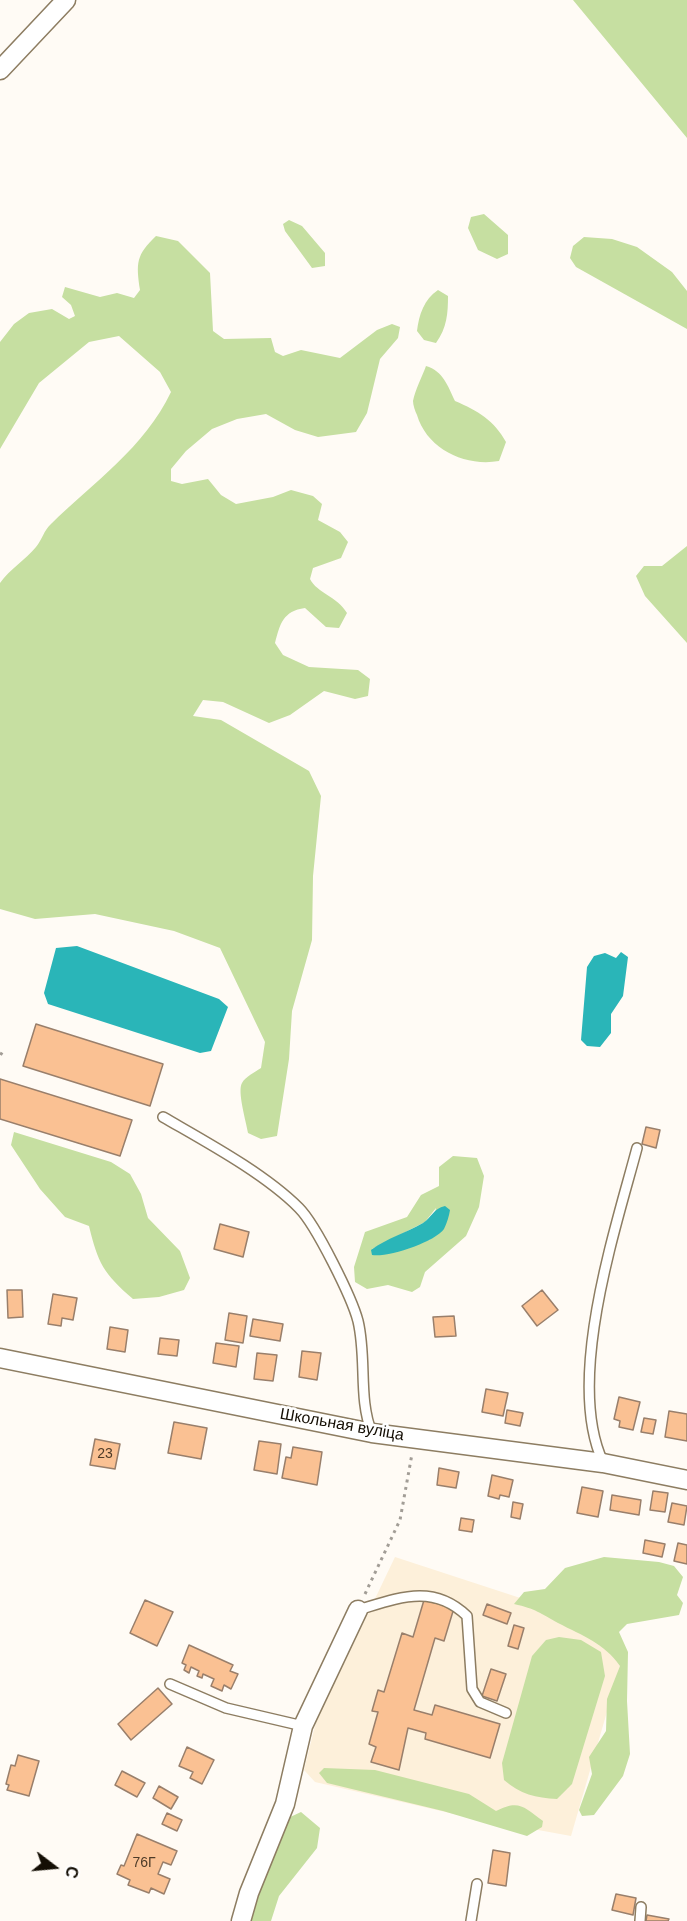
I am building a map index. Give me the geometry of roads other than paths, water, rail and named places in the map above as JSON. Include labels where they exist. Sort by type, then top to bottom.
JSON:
[{"type":"street","points":[[0,70],[66,0]]},
{"type":"street","name":"Школьная вуліца","points":[[0,1358],[372,1433],[603,1463],[687,1480]]},
{"type":"street","points":[[241,1921],[249,1893],[285,1804],[303,1726],[358,1610]]},
{"type":"lane","points":[[163,1117],[238,1162],[300,1209],[332,1260],[357,1319],[364,1356],[365,1415],[372,1433]]},
{"type":"lane","points":[[603,1463],[596,1447],[590,1401],[591,1364],[600,1290],[637,1148]]},
{"type":"lane","points":[[358,1610],[415,1595],[435,1597],[454,1603],[467,1616],[472,1689],[480,1702],[506,1713]]},
{"type":"lane","points":[[170,1684],[226,1708],[303,1726]]},
{"type":"lane","points":[[471,1921],[477,1884]]},
{"type":"lane","points":[[640,1921],[641,1907]]},
{"type":"water","points":[[77,946],[219,999],[228,1007],[211,1051],[200,1053],[48,1004],[44,993],[56,948]]},
{"type":"water","points":[[621,952],[628,957],[623,996],[611,1014],[611,1033],[600,1047],[587,1046],[581,1040],[587,967],[594,956],[605,953],[616,958]]},
{"type":"water","points":[[445,1206],[450,1212],[444,1229],[439,1234],[410,1248],[388,1254],[372,1255],[371,1250],[423,1223],[438,1209]]}]
